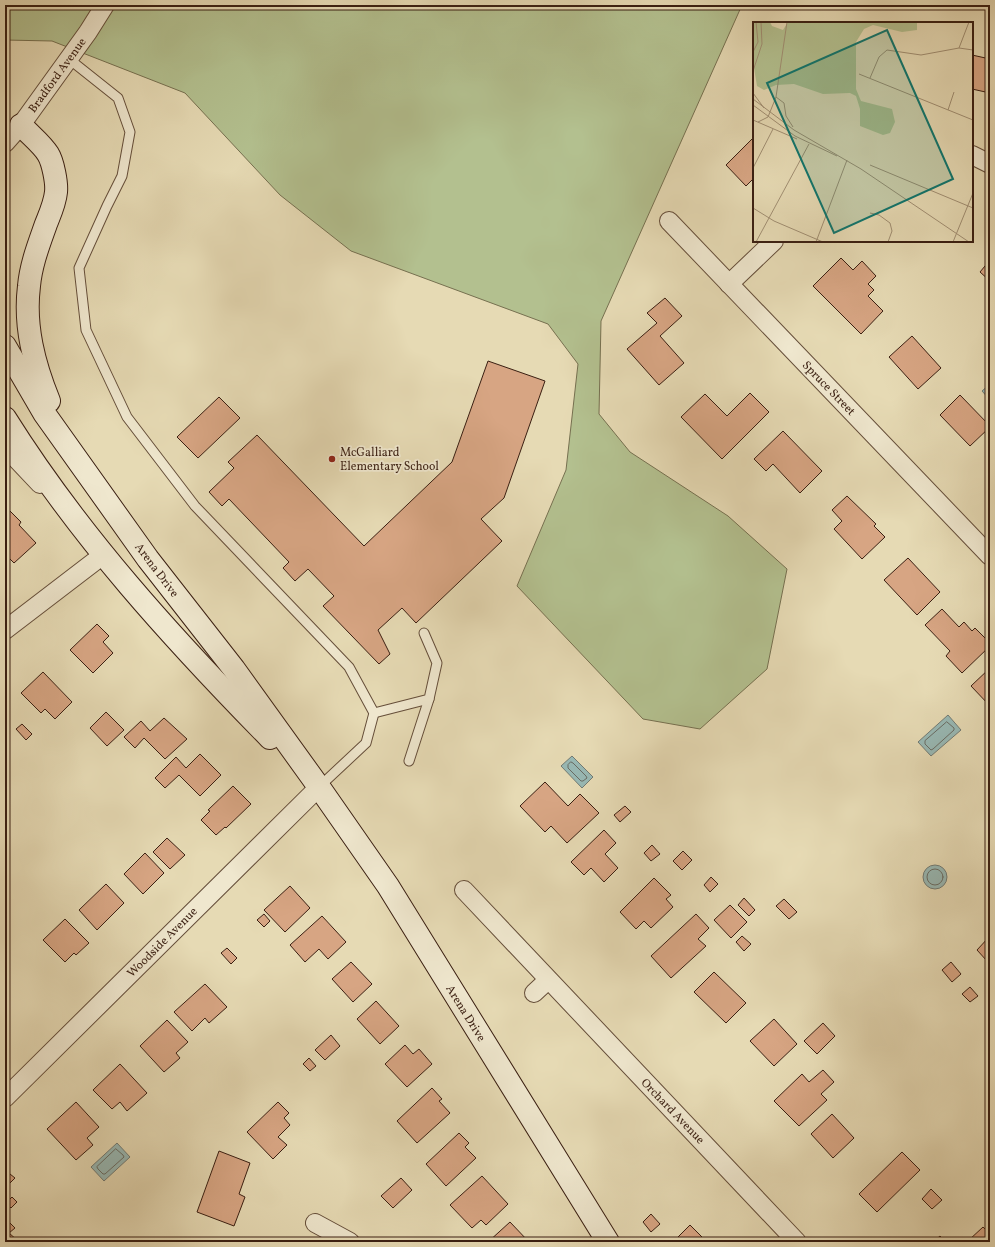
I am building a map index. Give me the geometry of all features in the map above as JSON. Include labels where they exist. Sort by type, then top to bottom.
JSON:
[{"type":"main road","points":[[21,125],[48,154],[54,172],[56,192],[54,204],[35,255],[29,286],[28,320],[32,351],[42,384],[69,448]]},
{"type":"main road","name":"Arena Drive","points":[[5,346],[44,412],[69,448],[148,559],[234,669],[388,886],[608,1242]]},
{"type":"main road","name":"Arena Drive","points":[[5,418],[27,454],[103,556],[213,680],[319,787]]},
{"type":"street","name":"Bradford Avenue","points":[[5,143],[21,125],[69,59],[105,5]]},
{"type":"street","points":[[973,156],[990,164]]},
{"type":"street","name":"Spruce Street","points":[[669,221],[990,556]]},
{"type":"street","points":[[729,284],[773,242]]},
{"type":"street","points":[[5,447],[77,522]]},
{"type":"street","points":[[5,630],[103,556]]},
{"type":"street","name":"Woodside Avenue","points":[[5,1098],[319,787]]},
{"type":"street","name":"Orchard Avenue","points":[[464,890],[797,1242]]},
{"type":"street","points":[[534,993],[548,980]]},
{"type":"street","points":[[315,1223],[350,1242]]},
{"type":"lane","points":[[69,59],[118,98],[130,132],[122,176],[79,268],[86,330],[127,418],[195,506],[349,667],[374,714],[366,743],[319,787]]},
{"type":"lane","points":[[409,761],[429,699],[437,663],[424,633]]},
{"type":"lane","points":[[374,714],[429,699]]},
{"type":"green space","points":[[5,5],[742,5],[601,321],[599,414],[630,452],[728,516],[787,569],[767,669],[700,729],[643,719],[517,586],[566,470],[578,364],[548,324],[351,251],[280,195],[185,93],[52,41],[5,40]]},
{"type":"water","points":[[990,384],[990,400],[982,391]]},
{"type":"water","points":[[948,715],[961,730],[931,756],[918,742]]},
{"type":"water","points":[[572,756],[593,777],[582,788],[561,766]]},
{"type":"water","points":[[935,865],[940,866],[946,872],[946,882],[940,888],[935,889],[930,888],[924,882],[923,877],[924,872],[930,866]]},
{"type":"water","points":[[117,1143],[130,1157],[104,1181],[91,1167]]},
{"type":"building","points":[[973,55],[990,59],[990,93],[973,89]]},
{"type":"building","points":[[753,138],[753,179],[746,186],[726,165]]},
{"type":"building","points":[[841,258],[853,270],[862,261],[876,276],[868,284],[874,290],[868,296],[883,311],[861,334],[813,286]]},
{"type":"building","points":[[990,260],[990,281],[980,272]]},
{"type":"building","points":[[665,298],[682,316],[660,336],[684,363],[659,385],[627,349],[657,323],[647,313]]},
{"type":"building","points":[[912,336],[941,368],[918,389],[889,357]]},
{"type":"building","points":[[488,361],[545,381],[504,498],[481,519],[502,541],[416,623],[402,608],[378,630],[390,654],[379,664],[323,606],[334,596],[308,569],[295,581],[283,568],[289,562],[229,499],[222,506],[209,492],[234,468],[228,462],[257,435],[364,546],[452,462]]},
{"type":"building","points":[[750,393],[769,412],[722,459],[681,417],[705,394],[727,416]]},
{"type":"building","points":[[960,395],[990,426],[970,446],[940,415]]},
{"type":"building","points":[[219,397],[240,418],[198,458],[177,437]]},
{"type":"building","points":[[783,431],[822,471],[800,493],[773,464],[766,471],[754,459]]},
{"type":"building","points":[[847,496],[876,524],[874,526],[885,537],[862,559],[834,529],[842,521],[832,510]]},
{"type":"building","points":[[5,506],[21,522],[19,525],[36,543],[14,563],[5,554]]},
{"type":"building","points":[[908,558],[940,592],[917,615],[884,580]]},
{"type":"building","points":[[942,609],[959,627],[964,622],[972,631],[975,628],[990,643],[990,646],[962,673],[946,656],[950,651],[925,625]]},
{"type":"building","points":[[97,624],[109,636],[103,642],[113,653],[93,673],[70,650]]},
{"type":"building","points":[[990,668],[990,706],[971,686]]},
{"type":"building","points":[[43,672],[72,702],[55,719],[45,709],[41,713],[21,693]]},
{"type":"building","points":[[106,712],[124,730],[107,746],[90,728]]},
{"type":"building","points":[[164,718],[187,739],[165,759],[144,738],[135,748],[124,737],[141,721],[150,731]]},
{"type":"building","points":[[22,724],[32,734],[26,740],[16,729]]},
{"type":"building","points":[[200,754],[221,775],[200,796],[179,775],[165,788],[155,778],[176,757],[186,768]]},
{"type":"building","points":[[545,782],[568,806],[580,794],[599,813],[567,843],[551,826],[545,832],[520,806]]},
{"type":"building","points":[[233,786],[251,804],[226,828],[225,827],[216,835],[201,820],[210,811],[208,810]]},
{"type":"building","points":[[625,806],[631,812],[620,822],[614,815]]},
{"type":"building","points":[[604,830],[616,843],[605,854],[618,868],[604,882],[591,868],[584,875],[571,862]]},
{"type":"building","points":[[167,838],[185,855],[170,869],[153,852]]},
{"type":"building","points":[[652,845],[660,854],[651,861],[644,853]]},
{"type":"building","points":[[683,851],[692,860],[682,870],[673,861]]},
{"type":"building","points":[[145,853],[164,873],[143,894],[124,874]]},
{"type":"building","points":[[711,877],[718,884],[710,892],[704,885]]},
{"type":"building","points":[[654,878],[671,895],[666,899],[673,907],[651,928],[644,921],[636,929],[620,912]]},
{"type":"building","points":[[106,884],[124,903],[97,930],[79,910]]},
{"type":"building","points":[[290,886],[310,908],[285,932],[264,910]]},
{"type":"building","points":[[744,898],[755,910],[749,916],[738,905]]},
{"type":"building","points":[[784,899],[797,912],[789,919],[776,906]]},
{"type":"building","points":[[730,905],[747,922],[731,938],[714,920]]},
{"type":"building","points":[[264,914],[270,921],[264,927],[257,920]]},
{"type":"building","points":[[696,914],[709,928],[698,939],[706,946],[671,978],[651,956]]},
{"type":"building","points":[[322,916],[346,942],[328,959],[319,949],[305,962],[290,945]]},
{"type":"building","points":[[65,919],[89,943],[76,955],[74,953],[65,962],[43,940]]},
{"type":"building","points":[[742,936],[751,944],[744,951],[736,942]]},
{"type":"building","points":[[989,937],[990,958],[987,961],[977,950]]},
{"type":"building","points":[[227,948],[237,958],[231,964],[221,953]]},
{"type":"building","points":[[351,962],[372,984],[353,1002],[332,979]]},
{"type":"building","points":[[951,962],[961,974],[952,982],[942,970]]},
{"type":"building","points":[[714,972],[746,1003],[726,1023],[694,992]]},
{"type":"building","points":[[205,984],[227,1007],[209,1023],[205,1018],[192,1031],[174,1012]]},
{"type":"building","points":[[970,987],[978,996],[970,1002],[962,994]]},
{"type":"building","points":[[5,994],[9,998],[5,1002]]},
{"type":"building","points":[[376,1001],[399,1026],[380,1044],[357,1019]]},
{"type":"building","points":[[774,1019],[797,1044],[774,1066],[750,1041]]},
{"type":"building","points":[[167,1020],[188,1042],[176,1053],[180,1058],[164,1072],[140,1046]]},
{"type":"building","points":[[823,1023],[835,1036],[817,1054],[804,1041]]},
{"type":"building","points":[[331,1035],[340,1046],[325,1060],[315,1050]]},
{"type":"building","points":[[405,1045],[413,1054],[419,1049],[432,1064],[407,1087],[385,1064]]},
{"type":"building","points":[[309,1058],[316,1066],[310,1071],[303,1064]]},
{"type":"building","points":[[120,1064],[147,1093],[127,1111],[120,1102],[112,1109],[93,1090]]},
{"type":"building","points":[[823,1070],[834,1082],[821,1094],[827,1100],[799,1126],[774,1101],[802,1074],[809,1082]]},
{"type":"building","points":[[432,1088],[442,1099],[439,1101],[450,1113],[417,1143],[397,1121]]},
{"type":"building","points":[[76,1102],[99,1127],[87,1138],[93,1145],[76,1160],[47,1129]]},
{"type":"building","points":[[278,1102],[289,1113],[284,1118],[290,1125],[278,1137],[287,1145],[273,1159],[247,1132]]},
{"type":"building","points":[[832,1114],[854,1138],[833,1158],[811,1134]]},
{"type":"building","points":[[459,1133],[469,1143],[465,1147],[476,1158],[446,1186],[426,1164]]},
{"type":"building","points":[[219,1151],[250,1163],[239,1194],[245,1197],[234,1226],[197,1212]]},
{"type":"building","points":[[902,1152],[920,1170],[877,1212],[859,1194]]},
{"type":"building","points":[[5,1170],[15,1178],[7,1186],[5,1184]]},
{"type":"building","points":[[482,1176],[508,1204],[486,1225],[481,1220],[472,1228],[450,1205]]},
{"type":"building","points":[[401,1178],[412,1190],[393,1208],[381,1196]]},
{"type":"building","points":[[931,1189],[942,1200],[932,1209],[922,1199]]},
{"type":"building","points":[[12,1197],[17,1202],[11,1208],[6,1203]]},
{"type":"building","points":[[651,1214],[660,1224],[651,1232],[643,1222]]},
{"type":"building","points":[[5,1218],[15,1228],[9,1233],[17,1240],[15,1242],[5,1242]]},
{"type":"building","points":[[510,1222],[529,1242],[488,1242]]},
{"type":"building","points":[[690,1225],[707,1242],[673,1242]]},
{"type":"building","points":[[983,1227],[990,1234],[990,1237],[985,1242],[970,1242],[969,1240]]},
{"type":"building","points":[[940,1236],[946,1242],[933,1242]]},
{"type":"place","name":"McGalliard Elementary School","points":[[332,459]]}]
